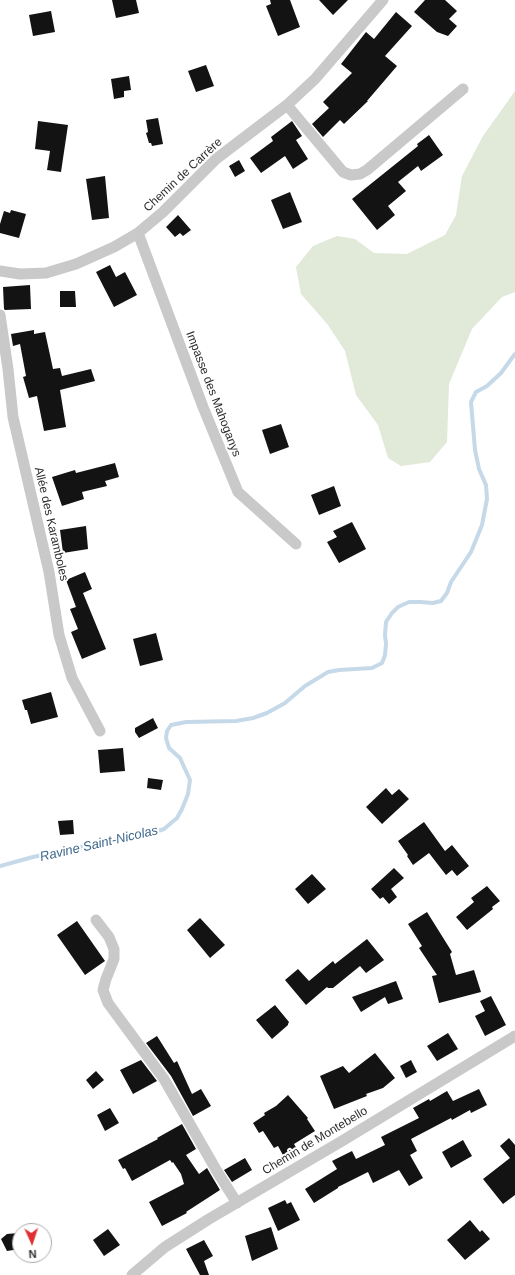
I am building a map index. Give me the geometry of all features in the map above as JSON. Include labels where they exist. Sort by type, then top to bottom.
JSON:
[{"type":"street","name":"Chemin de Carrère","points":[[0,271],[20,274],[46,272],[76,264],[114,247],[138,233],[163,212],[216,159],[287,105],[315,79],[383,0]]},
{"type":"street","points":[[287,105],[342,172],[351,175],[360,174],[367,170],[463,89]]},
{"type":"street","name":"Impasse des Mahoganys","points":[[138,233],[203,407],[238,492],[296,544]]},
{"type":"street","name":"Allée des Karamboles","points":[[0,315],[13,417],[49,572],[59,635],[72,678],[100,731]]},
{"type":"street","points":[[96,920],[109,938],[114,949],[114,959],[103,990],[108,1004],[164,1079],[237,1203]]},
{"type":"street","name":"Chemin de Montebello","points":[[132,1275],[165,1246],[515,1036]]},
{"type":"green space","points":[[515,91],[515,292],[502,297],[472,329],[449,384],[447,442],[430,462],[401,466],[388,458],[378,425],[356,395],[345,351],[328,325],[301,294],[296,267],[313,246],[337,236],[355,239],[374,253],[407,254],[445,235],[456,215],[462,176],[483,136]]},
{"type":"building","points":[[112,0],[136,0],[139,13],[116,18]]},
{"type":"building","points":[[270,0],[290,0],[300,27],[278,36],[266,6],[271,4]]},
{"type":"building","points":[[319,0],[348,0],[333,15]]},
{"type":"building","points":[[425,0],[445,0],[457,11],[449,19],[457,26],[448,36],[437,32],[414,12]]},
{"type":"building","points":[[51,11],[55,32],[33,36],[29,15]]},
{"type":"building","points":[[396,12],[412,26],[385,56],[397,66],[368,101],[344,124],[340,120],[323,137],[312,124],[329,108],[323,102],[352,73],[341,64],[366,32],[374,39]]},
{"type":"building","points":[[206,65],[214,86],[196,92],[188,71]]},
{"type":"building","points":[[129,76],[131,90],[124,91],[124,97],[114,99],[111,79]]},
{"type":"building","points":[[158,118],[163,144],[152,146],[151,143],[149,143],[146,133],[148,132],[146,120]]},
{"type":"building","points":[[38,121],[68,125],[61,172],[47,170],[50,151],[35,149]]},
{"type":"building","points":[[292,121],[302,136],[296,140],[308,159],[293,169],[285,156],[261,173],[250,158],[273,141],[271,137]]},
{"type":"building","points":[[429,135],[443,155],[421,171],[418,166],[398,182],[406,191],[388,206],[395,215],[377,230],[352,199],[418,146],[417,144]]},
{"type":"building","points":[[239,160],[245,171],[235,177],[229,166]]},
{"type":"building","points":[[105,176],[109,218],[92,220],[86,179]]},
{"type":"building","points":[[290,192],[302,222],[283,229],[271,200]]},
{"type":"building","points":[[11,210],[26,214],[19,238],[0,233],[0,224],[4,211],[10,213]]},
{"type":"building","points":[[178,215],[191,230],[183,236],[180,233],[175,237],[166,227]]},
{"type":"building","points":[[110,265],[116,277],[125,272],[137,295],[114,307],[96,272]]},
{"type":"building","points":[[30,285],[31,309],[4,309],[3,287]]},
{"type":"building","points":[[60,291],[75,291],[76,307],[60,307]]},
{"type":"building","points":[[34,330],[34,334],[45,332],[53,369],[60,368],[62,376],[91,369],[95,381],[60,390],[66,427],[44,431],[37,396],[29,398],[23,377],[26,376],[20,344],[13,346],[11,334]]},
{"type":"building","points":[[281,424],[289,447],[270,454],[262,430]]},
{"type":"building","points":[[115,463],[119,477],[105,481],[107,486],[82,492],[84,499],[62,506],[52,477],[75,470],[76,473]]},
{"type":"building","points":[[334,486],[341,506],[319,515],[311,495]]},
{"type":"building","points":[[352,522],[366,549],[339,563],[327,542],[337,537],[333,531]]},
{"type":"building","points":[[86,526],[88,549],[63,553],[60,530]]},
{"type":"building","points":[[85,572],[92,589],[83,593],[106,649],[82,659],[71,632],[78,629],[70,609],[76,607],[66,580]]},
{"type":"building","points":[[156,633],[163,660],[140,666],[133,639]]},
{"type":"building","points":[[51,692],[58,717],[31,724],[22,700]]},
{"type":"building","points":[[153,718],[158,728],[139,738],[135,732],[135,728]]},
{"type":"building","points":[[123,748],[125,771],[100,773],[98,750]]},
{"type":"building","points":[[148,778],[163,780],[161,790],[147,788]]},
{"type":"building","points":[[386,788],[392,795],[399,789],[409,799],[382,824],[366,807]]},
{"type":"building","points":[[73,820],[74,834],[60,835],[58,821]]},
{"type":"building","points":[[424,822],[445,851],[452,845],[469,866],[457,876],[452,870],[446,875],[429,853],[413,865],[407,856],[408,855],[398,841]]},
{"type":"building","points":[[394,868],[404,878],[391,889],[397,897],[389,904],[383,897],[380,899],[371,889]]},
{"type":"building","points":[[312,874],[326,889],[308,904],[295,889]]},
{"type":"building","points":[[487,886],[500,901],[492,907],[493,909],[467,930],[456,917],[474,902],[471,898]]},
{"type":"building","points":[[427,912],[452,952],[450,954],[456,975],[474,970],[481,992],[439,1003],[432,976],[437,975],[419,948],[422,946],[408,924]]},
{"type":"building","points":[[200,918],[225,945],[210,958],[187,930]]},
{"type":"building","points":[[77,921],[105,961],[85,975],[57,935]]},
{"type":"building","points":[[367,939],[384,960],[366,973],[360,966],[333,988],[327,987],[306,1005],[285,980],[298,969],[309,981],[333,961],[335,964]]},
{"type":"building","points":[[396,981],[403,999],[388,1004],[385,997],[361,1012],[352,997]]},
{"type":"building","points":[[491,996],[506,1025],[485,1036],[475,1016],[485,1011],[480,1001]]},
{"type":"building","points":[[275,1005],[289,1022],[288,1025],[272,1039],[256,1020]]},
{"type":"building","points":[[448,1033],[458,1049],[437,1061],[427,1046]]},
{"type":"building","points":[[157,1036],[174,1063],[177,1061],[192,1094],[201,1089],[211,1106],[193,1116],[171,1076],[146,1043]]},
{"type":"building","points":[[375,1053],[395,1078],[383,1088],[334,1109],[320,1076],[343,1066],[349,1073]]},
{"type":"building","points":[[141,1060],[157,1081],[133,1094],[120,1070]]},
{"type":"building","points":[[411,1060],[417,1072],[406,1078],[400,1066]]},
{"type":"building","points":[[96,1071],[104,1080],[93,1089],[86,1080]]},
{"type":"building","points":[[479,1089],[487,1105],[471,1113],[470,1110],[452,1120],[451,1118],[411,1139],[417,1151],[410,1155],[423,1178],[409,1186],[399,1170],[373,1183],[368,1172],[338,1187],[314,1203],[305,1189],[337,1169],[332,1161],[352,1151],[356,1159],[385,1145],[381,1137],[419,1118],[413,1108],[429,1099],[430,1101],[447,1091],[453,1101]]},
{"type":"building","points":[[288,1095],[308,1118],[307,1119],[315,1131],[294,1144],[297,1149],[284,1157],[278,1146],[274,1148],[263,1131],[259,1133],[253,1123],[265,1115],[264,1113],[276,1106]]},
{"type":"building","points":[[110,1108],[119,1123],[105,1131],[97,1115]]},
{"type":"building","points":[[182,1124],[196,1149],[186,1155],[199,1174],[207,1168],[220,1190],[186,1212],[187,1213],[162,1226],[149,1202],[184,1184],[181,1174],[173,1162],[172,1163],[170,1160],[132,1181],[125,1168],[123,1169],[118,1160],[158,1139],[157,1138]]},
{"type":"building","points":[[509,1138],[515,1145],[515,1195],[503,1204],[483,1179],[510,1158],[500,1146]]},
{"type":"building","points":[[463,1140],[472,1156],[451,1168],[442,1152]]},
{"type":"building","points":[[245,1158],[252,1170],[232,1182],[224,1170]]},
{"type":"building","points":[[285,1200],[287,1204],[291,1202],[300,1220],[278,1231],[268,1208]]},
{"type":"building","points":[[470,1220],[480,1232],[482,1230],[490,1239],[465,1260],[447,1240]]},
{"type":"building","points":[[271,1227],[278,1249],[252,1261],[245,1236]]},
{"type":"building","points":[[108,1229],[120,1245],[104,1256],[93,1240]]},
{"type":"building","points":[[7,1234],[12,1234],[12,1250],[7,1251],[1,1239]]},
{"type":"building","points":[[204,1240],[213,1256],[204,1261],[209,1275],[200,1275],[186,1249]]},
{"type":"waterway","name":"Ravine Saint-Nicolas","points":[[0,866],[33,857],[149,834],[164,829],[177,818],[182,809],[188,794],[190,780],[180,758],[169,748],[166,738],[167,731],[171,725],[186,722],[236,721],[253,718],[267,713],[285,703],[305,686],[328,672],[372,668],[382,663],[385,655],[386,622],[392,613],[398,607],[409,602],[433,603],[441,601],[447,593],[451,582],[471,552],[482,525],[487,499],[486,485],[479,469],[475,450],[471,402],[476,392],[487,386],[501,373],[515,354]]}]
